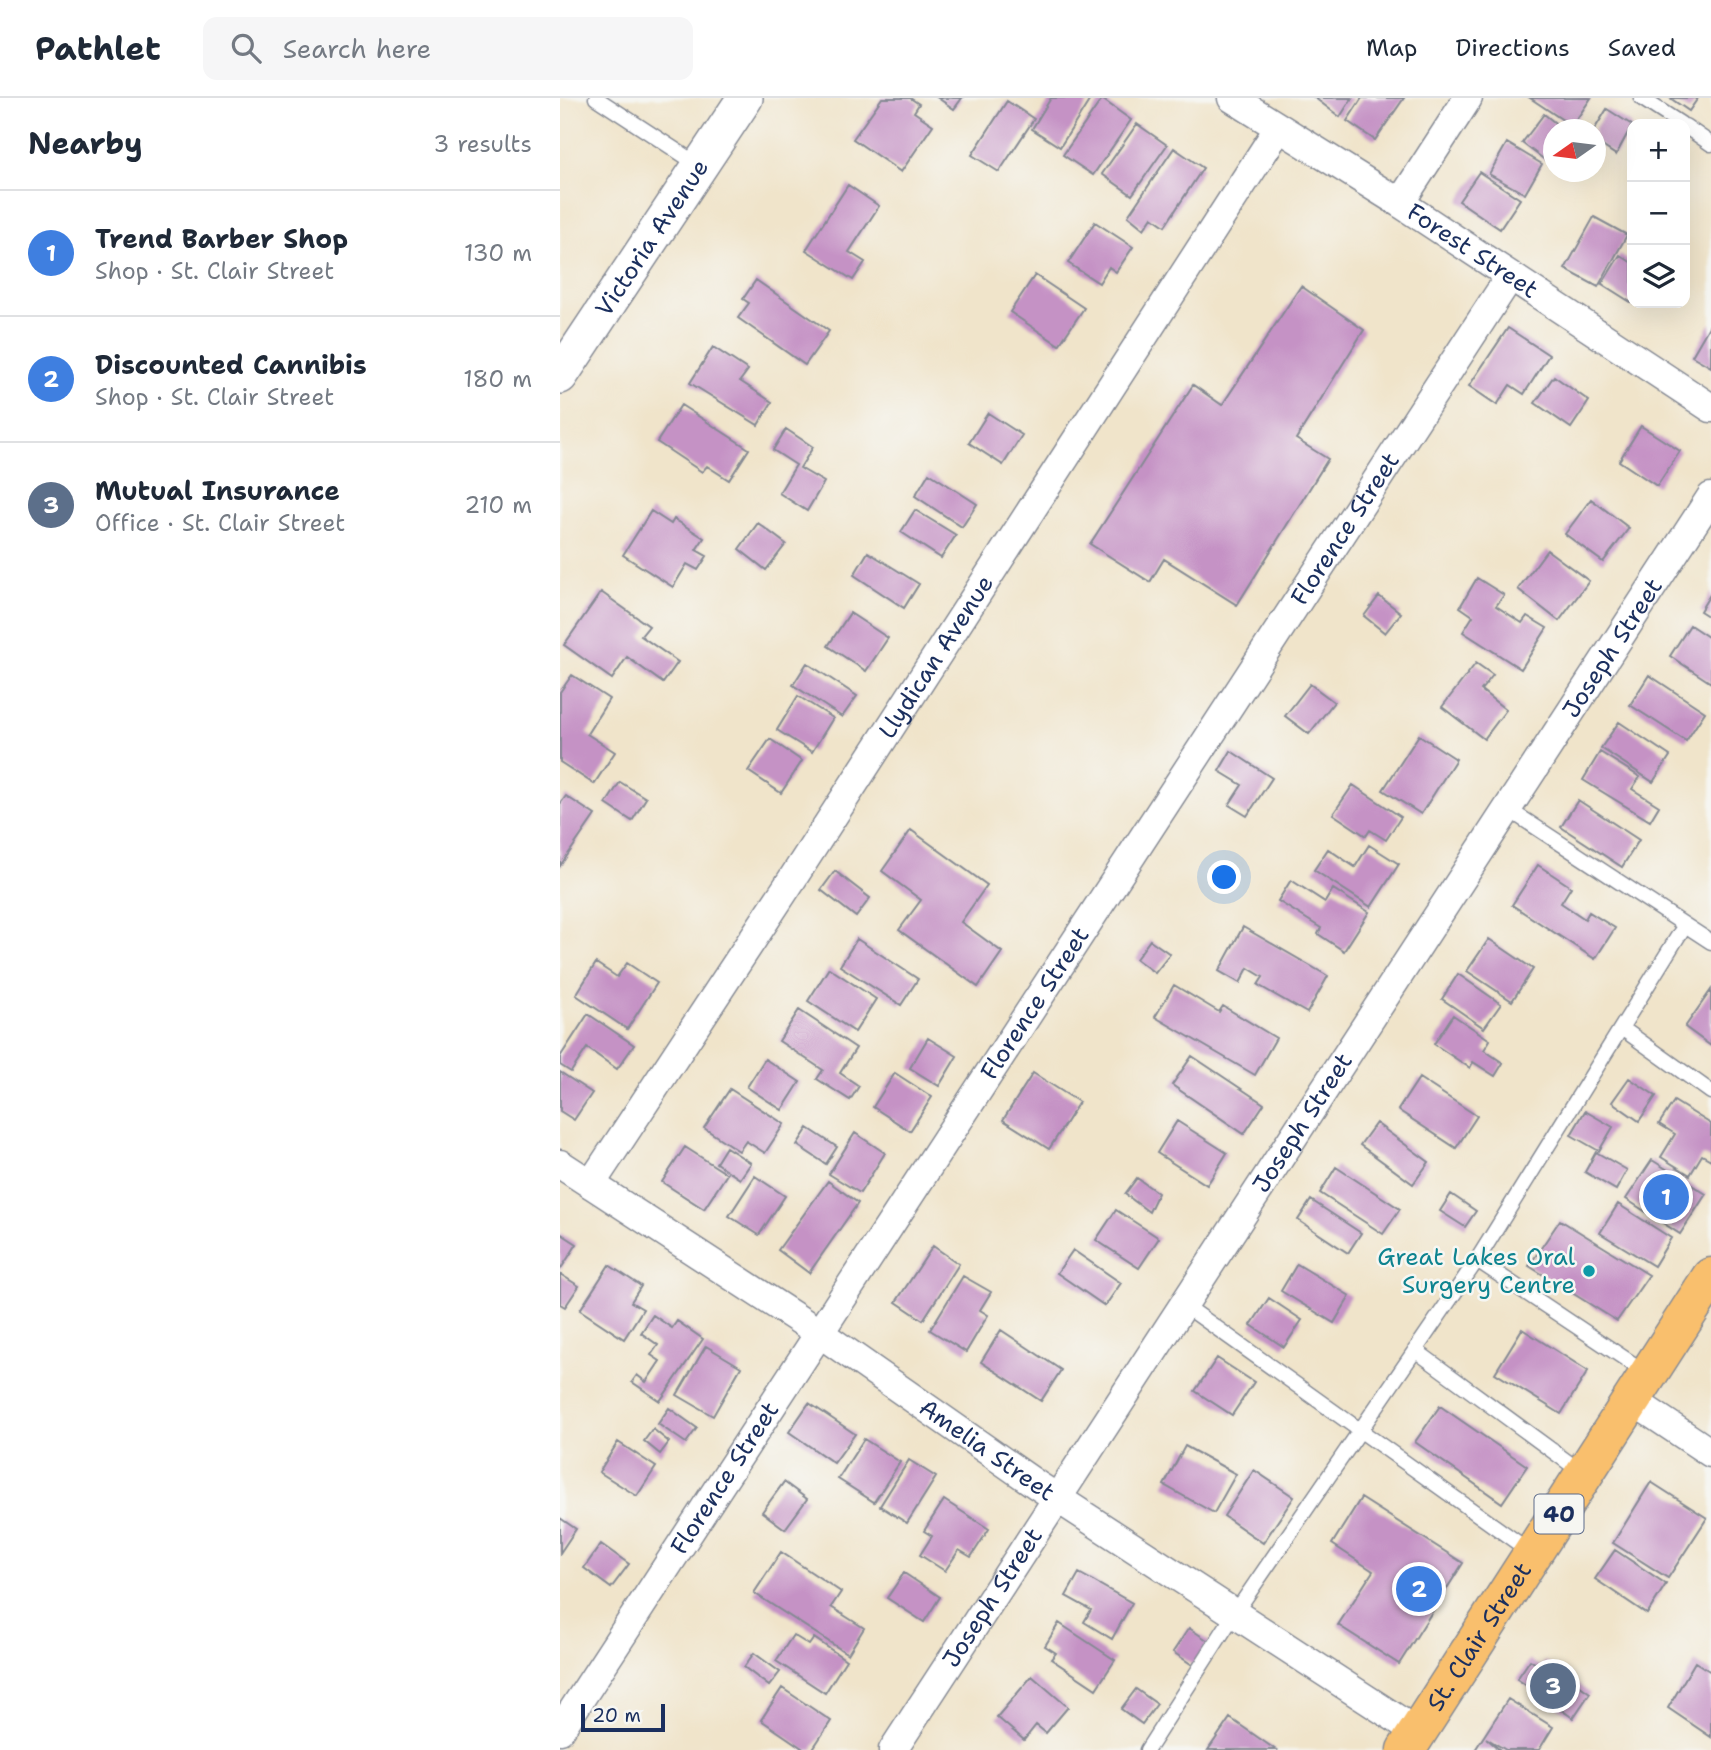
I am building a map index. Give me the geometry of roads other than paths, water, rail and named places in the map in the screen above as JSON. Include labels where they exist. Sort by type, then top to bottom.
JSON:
[{"type":"main road","name":"St. Clair Street","points":[[1411,1741],[1711,1277]]},
{"type":"street","name":"Victoria Avenue","points":[[561,371],[745,98]]},
{"type":"street","name":"Forest Street","points":[[1232,98],[1400,204],[1711,408]]},
{"type":"street","points":[[1400,204],[1468,98]]},
{"type":"street","name":"Llydican Avenue","points":[[591,1184],[782,896],[1278,129]]},
{"type":"street","name":"Florence Street","points":[[560,1730],[1509,278]]},
{"type":"street","name":"Joseph Street","points":[[893,1750],[1711,496]]},
{"type":"street","name":"Amelia Street","points":[[560,1164],[821,1334],[1056,1497],[1235,1613],[1411,1741]]},
{"type":"street","points":[[1641,1388],[1711,1453]]},
{"type":"lane","points":[[596,98],[700,166]]},
{"type":"lane","points":[[1641,98],[1674,119]]},
{"type":"lane","points":[[1690,130],[1711,144]]},
{"type":"lane","points":[[1508,809],[1711,942]]},
{"type":"lane","points":[[1147,1750],[1235,1613],[1477,1260],[1623,1029],[1685,925]]},
{"type":"lane","points":[[1623,1029],[1711,1092]]},
{"type":"lane","points":[[1477,1260],[1641,1388]]},
{"type":"lane","points":[[1183,1304],[1533,1554]]},
{"type":"lane","points":[[1415,1350],[1585,1474]]},
{"type":"place","name":"Trend Barber Shop","points":[[1666,1197]]},
{"type":"place","name":"Great Lakes Oral Surgery Centre","points":[[1589,1271]]},
{"type":"place","name":"Discounted Cannibis","points":[[1419,1589]]},
{"type":"place","name":"Mutual Insurance","points":[[1553,1686]]}]
